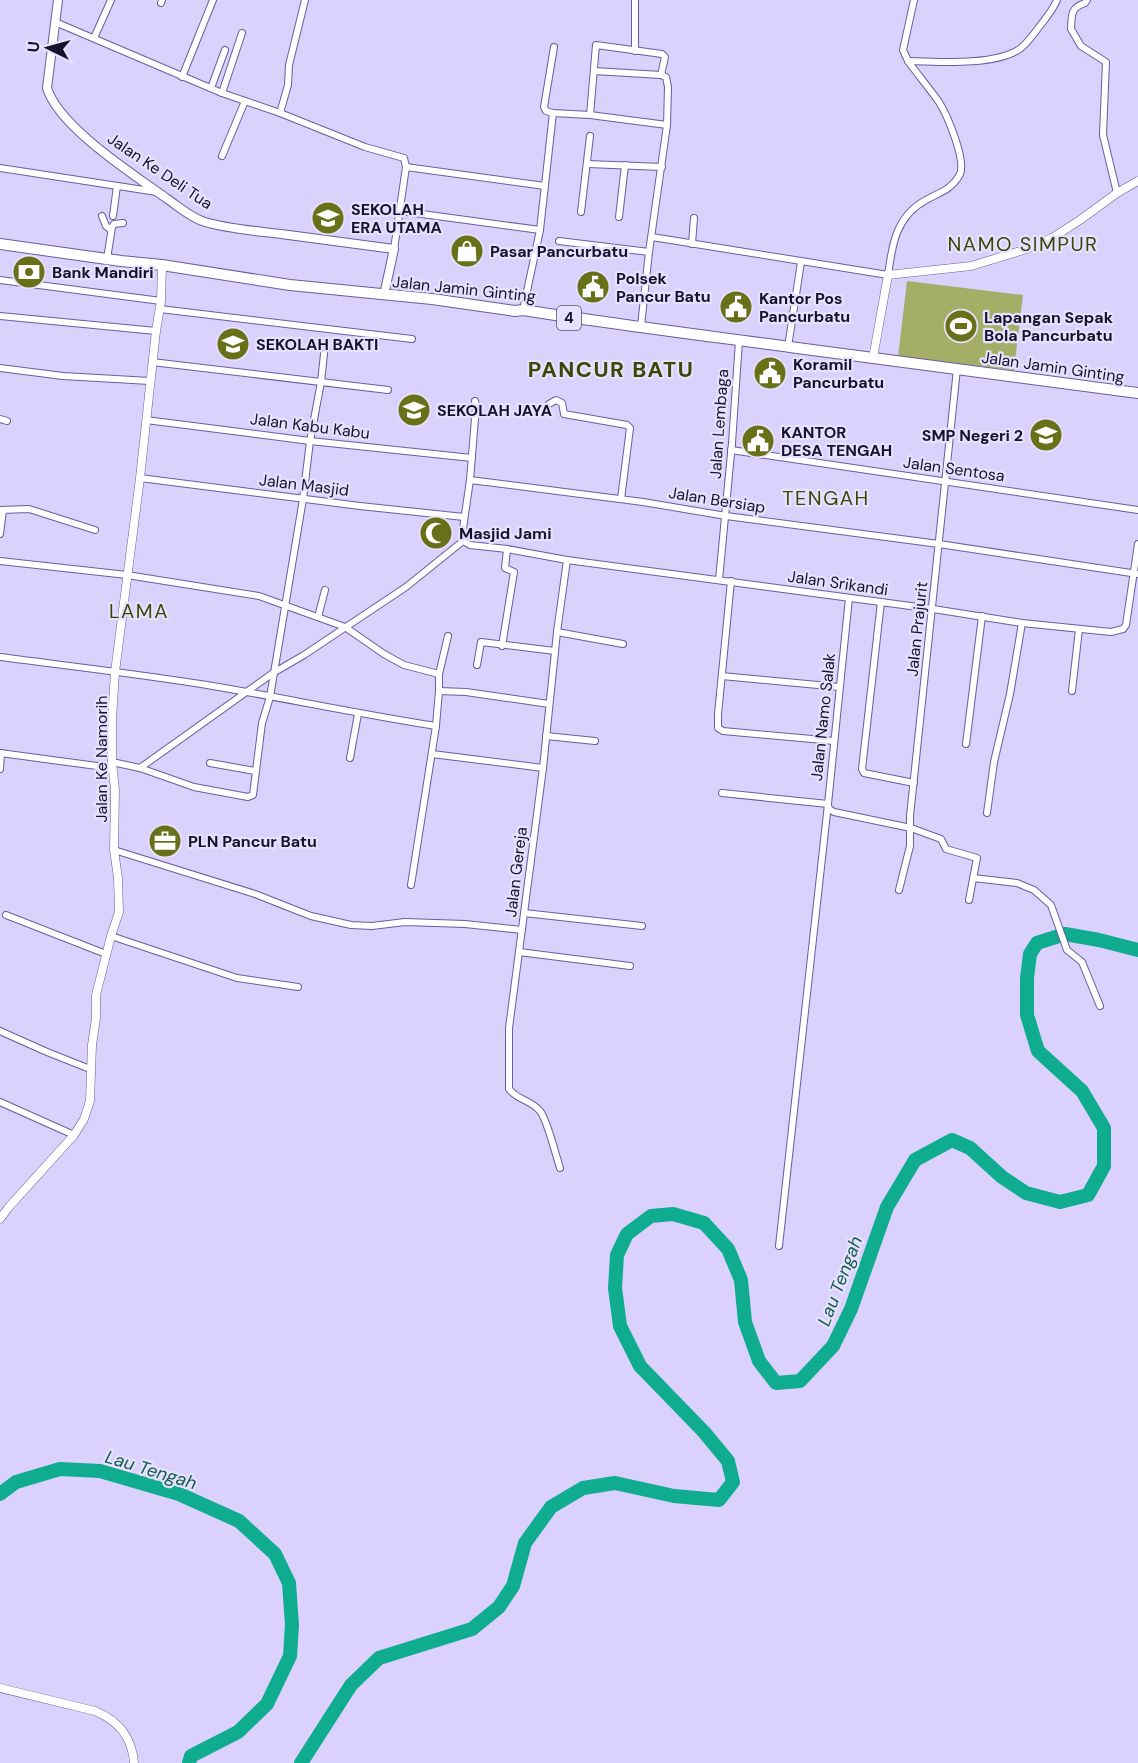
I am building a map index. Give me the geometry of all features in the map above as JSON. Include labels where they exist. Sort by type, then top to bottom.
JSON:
[{"type":"highway","name":"Jalan Jamin Ginting","points":[[0,244],[162,265],[290,285],[432,299],[515,311],[523,310],[739,341],[1138,393]]},
{"type":"main road","name":"Jalan Ke Deli Tua","points":[[58,0],[47,79],[47,88],[52,100],[87,139],[159,193],[197,219],[204,221],[237,228],[394,249]]},
{"type":"main road","points":[[384,295],[394,249]]},
{"type":"street","points":[[94,38],[111,0]]},
{"type":"street","points":[[182,77],[213,0]]},
{"type":"street","points":[[280,113],[305,0]]},
{"type":"street","points":[[634,0],[635,51]]},
{"type":"street","points":[[873,358],[893,241],[913,208],[953,184],[961,172],[962,165],[943,110],[908,61],[903,50],[914,0]]},
{"type":"street","points":[[908,61],[963,62],[1001,58],[1021,48],[1029,40],[1054,8],[1057,0]]},
{"type":"street","points":[[1087,0],[1074,9],[1071,29],[1081,46],[1106,62],[1103,135],[1117,192]]},
{"type":"street","points":[[55,22],[222,93],[365,147],[404,158],[406,167],[394,249]]},
{"type":"street","points":[[222,93],[242,33]]},
{"type":"street","points":[[590,115],[596,45],[664,55],[661,75]]},
{"type":"street","points":[[554,47],[544,107],[546,110],[553,113],[590,115],[668,125]]},
{"type":"street","points":[[211,88],[225,50]]},
{"type":"street","points":[[594,71],[661,75],[666,77],[668,87],[668,125],[649,252],[641,327]]},
{"type":"street","points":[[222,156],[244,101]]},
{"type":"street","points":[[523,310],[540,231],[553,113]]},
{"type":"street","points":[[581,212],[590,136]]},
{"type":"street","points":[[588,164],[662,167]]},
{"type":"street","points":[[619,217],[625,165]]},
{"type":"street","points":[[406,167],[545,186]]},
{"type":"street","points":[[0,168],[159,193]]},
{"type":"street","points":[[652,237],[888,275],[971,266],[1028,249],[1052,238],[1117,192],[1138,181]]},
{"type":"street","points":[[113,216],[117,186]]},
{"type":"street","points":[[400,211],[540,231]]},
{"type":"street","points":[[102,216],[106,226],[111,230]]},
{"type":"street","points":[[692,243],[694,218]]},
{"type":"street","points":[[107,259],[111,230],[114,224],[123,223]]},
{"type":"street","points":[[559,241],[649,252]]},
{"type":"street","points":[[788,346],[801,262]]},
{"type":"street","name":"Jalan Ke Namorih","points":[[0,1219],[74,1135],[88,1107],[96,995],[119,912],[114,850],[115,790],[111,740],[115,672],[160,305],[162,265]]},
{"type":"street","points":[[0,280],[160,305],[412,339]]},
{"type":"street","points":[[0,316],[156,331]]},
{"type":"street","name":"Jalan Lembaga","points":[[719,580],[739,341]]},
{"type":"street","points":[[0,769],[0,753],[140,768],[194,787],[252,796],[262,723],[270,697],[303,499],[324,354]]},
{"type":"street","points":[[152,362],[388,390]]},
{"type":"street","points":[[0,368],[63,376],[150,381]]},
{"type":"street","name":"Jalan Prajurit","points":[[899,890],[910,846],[910,816],[957,369]]},
{"type":"street","points":[[549,404],[556,400],[562,403],[564,414],[627,425],[630,428],[621,499]]},
{"type":"street","points":[[140,768],[273,673],[406,587],[463,541],[476,401]]},
{"type":"street","name":"Jalan Kabu Kabu","points":[[146,420],[310,441],[472,458]]},
{"type":"street","name":"Jalan Sentosa","points":[[731,450],[1138,510]]},
{"type":"street","name":"Jalan Masjid","points":[[140,478],[464,517]]},
{"type":"street","name":"Jalan Bersiap","points":[[470,480],[621,499],[1136,574]]},
{"type":"street","points":[[0,534],[1,510],[29,509],[95,530]]},
{"type":"street","name":"Jalan Srikandi","points":[[463,541],[470,545],[567,560],[1022,623],[1111,632],[1124,629],[1126,625],[1136,574],[1138,544]]},
{"type":"street","points":[[502,646],[514,572],[506,568],[507,549]]},
{"type":"street","name":"Jalan Gereja","points":[[561,1168],[540,1110],[513,1094],[509,1089],[509,1028],[567,560]]},
{"type":"street","points":[[0,561],[127,575],[248,594],[345,627],[404,665],[439,674]]},
{"type":"street","points":[[731,581],[718,728],[723,731],[834,741]]},
{"type":"street","points":[[318,617],[326,590]]},
{"type":"street","name":"Jalan Namo Salak","points":[[722,793],[828,804],[849,598]]},
{"type":"street","points":[[881,602],[862,769],[864,773],[878,777],[914,783]]},
{"type":"street","points":[[966,744],[982,616]]},
{"type":"street","points":[[987,813],[994,762],[1011,694],[1022,623]]},
{"type":"street","points":[[1072,691],[1079,629]]},
{"type":"street","points":[[557,632],[623,644]]},
{"type":"street","points":[[411,885],[436,726],[440,691],[439,674],[448,636]]},
{"type":"street","points":[[477,665],[481,642],[555,651]]},
{"type":"street","points":[[0,657],[246,692],[358,714],[436,726]]},
{"type":"street","points":[[722,676],[839,687]]},
{"type":"street","points":[[440,691],[466,692],[549,704]]},
{"type":"street","points":[[350,758],[358,714]]},
{"type":"street","points":[[546,736],[595,741]]},
{"type":"street","points":[[432,754],[543,768]]},
{"type":"street","points":[[210,763],[255,771]]},
{"type":"street","points":[[828,804],[829,809],[834,812],[911,828],[941,839],[946,849],[977,858],[969,900]]},
{"type":"street","points":[[779,1246],[828,804]]},
{"type":"street","points":[[114,850],[255,894],[311,916],[351,925],[372,926],[405,922],[465,924],[522,930]]},
{"type":"street","points":[[973,878],[1017,883],[1034,890],[1051,905],[1067,950],[1082,962],[1100,1006]]},
{"type":"street","points":[[524,913],[642,926]]},
{"type":"street","points":[[6,915],[106,954]]},
{"type":"street","points":[[111,936],[237,978],[298,987]]},
{"type":"street","points":[[519,952],[630,966]]},
{"type":"street","points":[[0,1031],[90,1069]]},
{"type":"street","points":[[0,1102],[74,1135]]},
{"type":"street","points":[[0,1688],[104,1715],[118,1725],[127,1736],[134,1763]]},
{"type":"green space","name":"Lapangan Sepak Bola Pancurbatu","points":[[907,281],[1023,295],[1014,370],[898,357]]},
{"type":"waterway","name":"Lau Tengah","points":[[301,1763],[351,1685],[379,1658],[472,1629],[499,1607],[513,1586],[525,1543],[551,1507],[583,1488],[615,1483],[674,1496],[719,1500],[733,1482],[728,1461],[704,1432],[640,1366],[620,1326],[615,1288],[617,1255],[627,1234],[651,1216],[673,1214],[704,1223],[728,1249],[741,1280],[745,1322],[759,1361],[776,1383],[800,1381],[833,1346],[851,1309],[887,1207],[915,1160],[952,1140],[970,1148],[1002,1177],[1026,1193],[1060,1202],[1088,1195],[1104,1166],[1104,1128],[1082,1091],[1038,1051],[1027,1015],[1027,978],[1030,954],[1037,943],[1065,934],[1138,950]]},
{"type":"waterway","name":"Lau Tengah","points":[[0,1494],[16,1482],[60,1469],[100,1471],[179,1494],[239,1521],[275,1554],[289,1583],[292,1625],[290,1656],[267,1704],[238,1732],[191,1756],[189,1763]]},
{"type":"place","name":"SEKOLAH ERA UTAMA","points":[[328,218]]},
{"type":"place","name":"Pasar Pancurbatu","points":[[467,251]]},
{"type":"place","name":"Bank Mandiri","points":[[29,272]]},
{"type":"place","name":"Polsek Pancur Batu","points":[[593,287]]},
{"type":"place","name":"Kantor Pos Pancurbatu","points":[[736,307]]},
{"type":"place","name":"Lapangan Sepak Bola Pancurbatu","points":[[961,326]]},
{"type":"place","name":"SEKOLAH BAKTI","points":[[233,344]]},
{"type":"place","name":"Koramil Pancurbatu","points":[[770,373]]},
{"type":"place","name":"SEKOLAH JAYA","points":[[414,410]]},
{"type":"place","name":"SMP Negeri 2","points":[[1046,435]]},
{"type":"place","name":"KANTOR DESA TENGAH","points":[[758,441]]},
{"type":"place","name":"Masjid Jami","points":[[436,533]]},
{"type":"place","name":"PLN Pancur Batu","points":[[165,841]]},
{"type":"district","name":"NAMO SIMPUR","points":[[1023,244]]},
{"type":"district","name":"PANCUR BATU","points":[[611,369]]},
{"type":"district","name":"TENGAH","points":[[826,498]]},
{"type":"district","name":"LAMA","points":[[139,611]]}]
